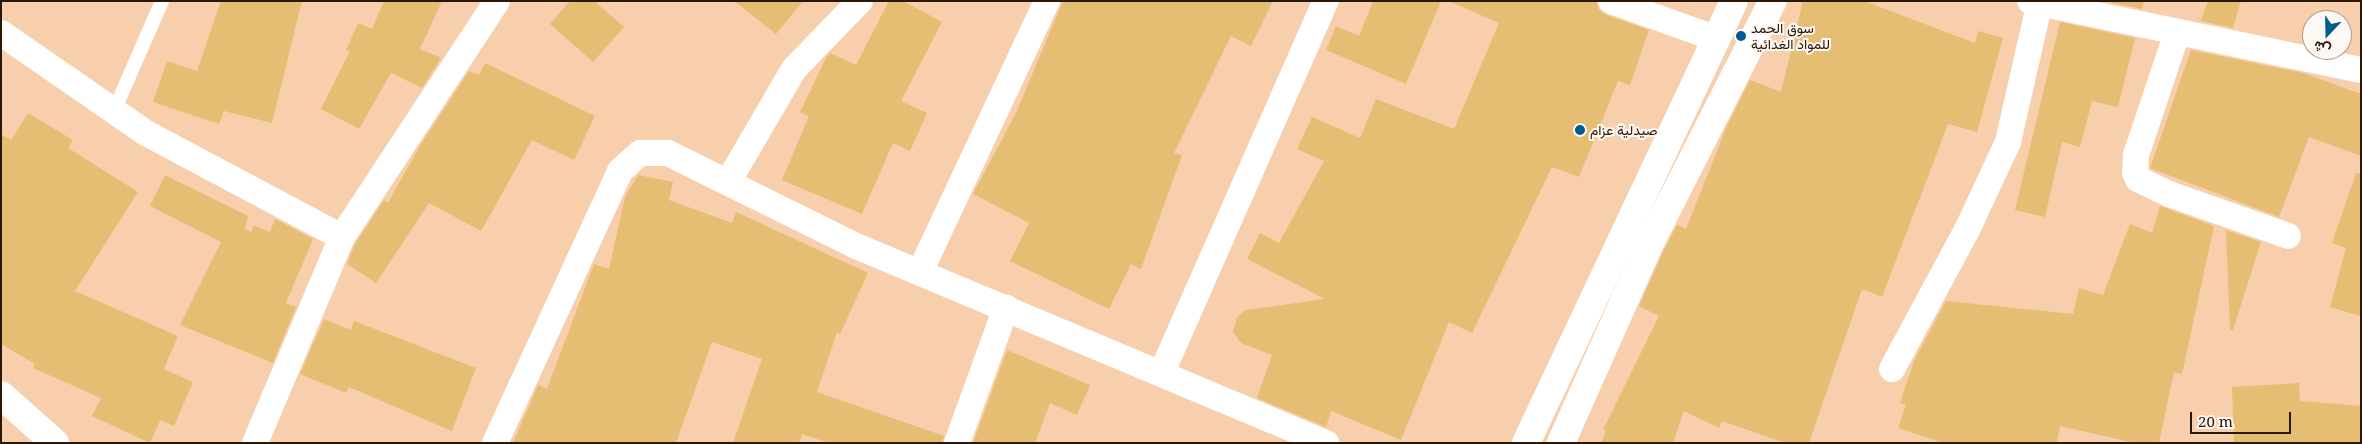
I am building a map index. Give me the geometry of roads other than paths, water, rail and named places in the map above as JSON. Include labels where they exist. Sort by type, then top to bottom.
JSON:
[{"type":"main road","points":[[1526,443],[1734,1]]},
{"type":"main road","points":[[1561,443],[1649,245],[1772,1]]},
{"type":"main road","points":[[1,395],[55,443]]},
{"type":"street","points":[[255,443],[342,237],[497,1]]},
{"type":"street","points":[[728,182],[794,69],[860,1]]},
{"type":"street","points":[[920,272],[1047,1]]},
{"type":"street","points":[[1162,372],[1326,1]]},
{"type":"street","points":[[1611,1],[1716,39]]},
{"type":"street","points":[[1892,369],[1967,230],[2008,142],[2036,2],[2361,70]]},
{"type":"street","points":[[2177,32],[2136,155],[2134,172],[2138,179],[2169,194],[2288,236]]},
{"type":"street","points":[[1,33],[146,133],[342,237]]},
{"type":"street","points":[[495,443],[620,171],[640,153],[668,153],[856,246],[1162,372],[1326,443]]},
{"type":"street","points":[[957,443],[1006,308]]},
{"type":"lane","points":[[114,111],[162,1]]},
{"type":"place","name":"سوق الحمد للمواد الغدائية","points":[[1741,36]]},
{"type":"place","name":"صيدلية عزام","points":[[1580,130]]}]
